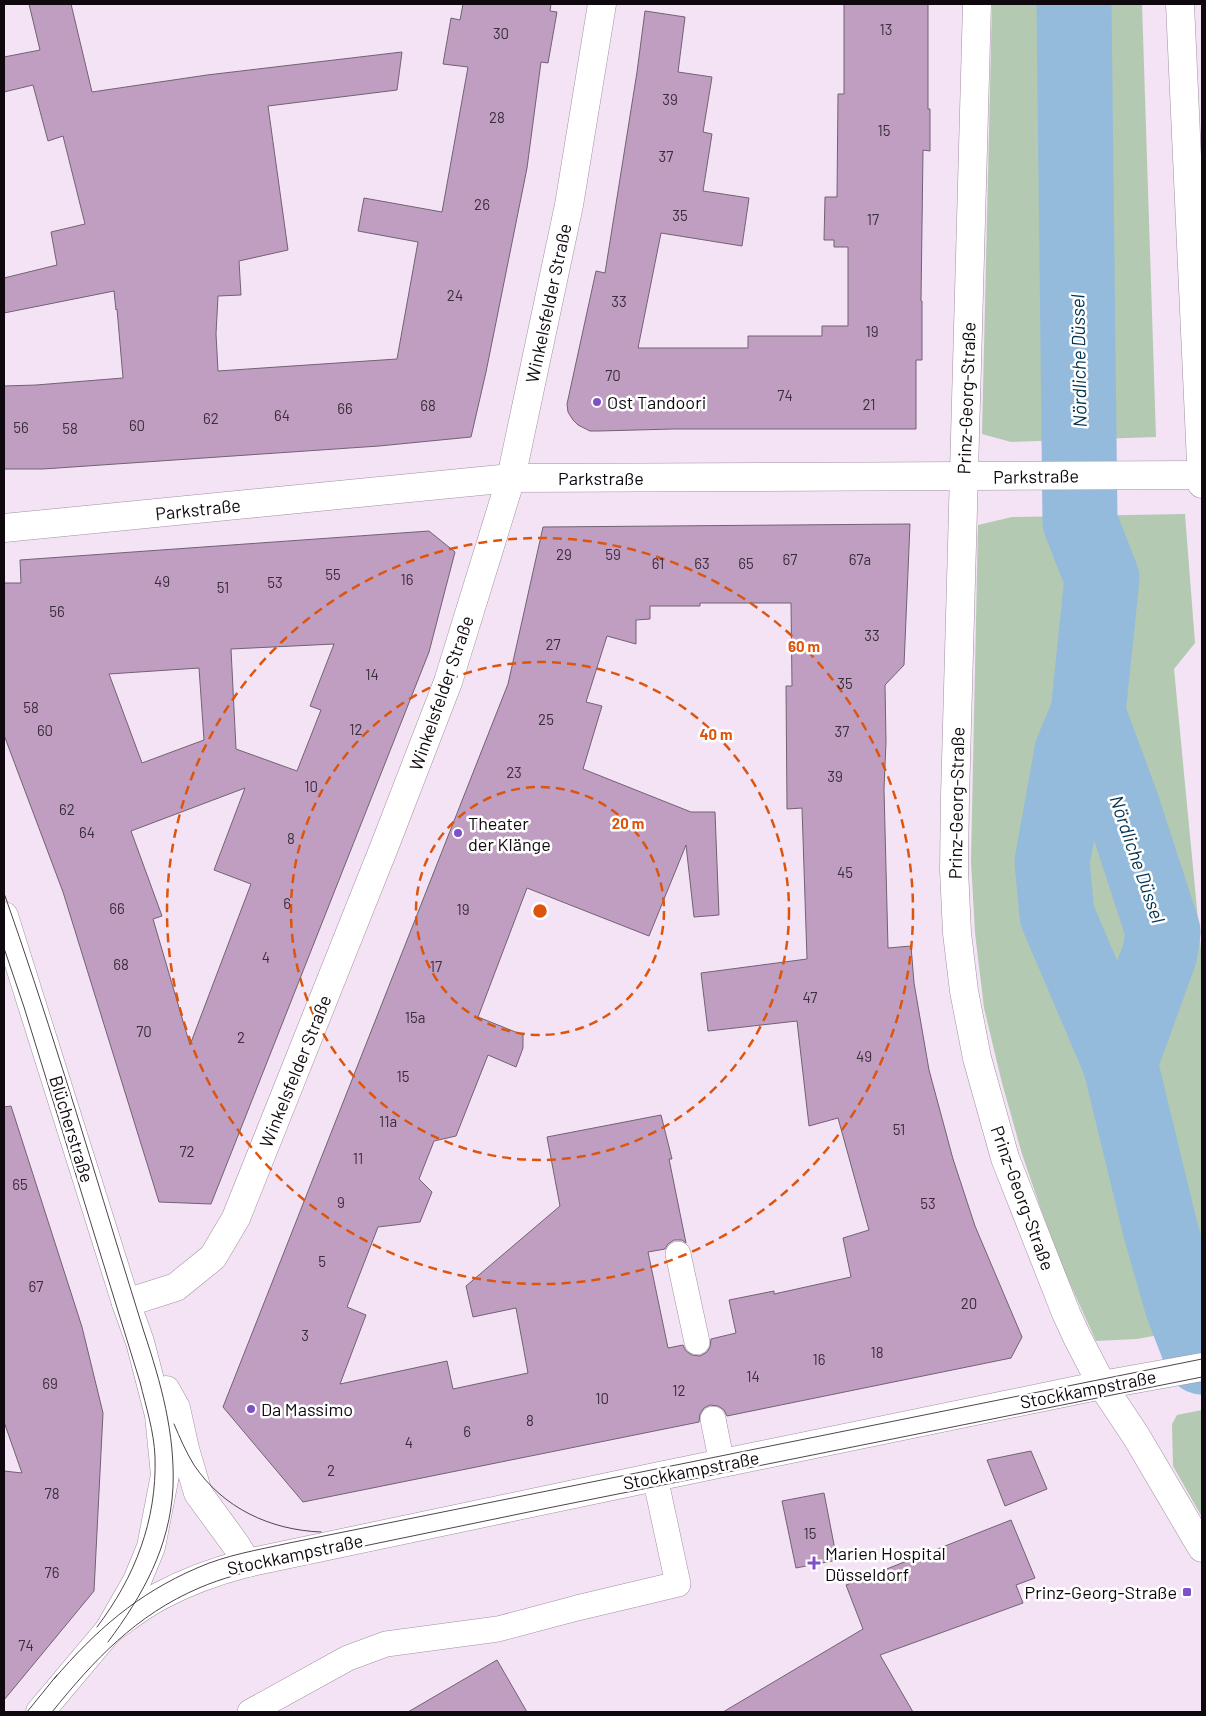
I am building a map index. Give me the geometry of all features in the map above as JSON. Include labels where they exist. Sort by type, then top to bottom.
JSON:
[{"type":"street","name":"Winkelsfelder Straße","points":[[126,1303],[176,1287],[213,1257],[236,1218],[385,846],[448,682],[510,478],[569,205],[602,4]]},
{"type":"street","name":"Prinz-Georg-Straße","points":[[977,4],[954,869],[957,933],[964,991],[977,1058],[1005,1158],[1066,1313],[1102,1385],[1145,1452],[1202,1548]]},
{"type":"street","points":[[1180,4],[1202,484]]},
{"type":"street","name":"Parkstraße","points":[[4,528],[510,478],[1202,475]]},
{"type":"street","name":"Blücherstraße","points":[[5,921],[140,1342]]},
{"type":"street","points":[[140,1342],[176,1408],[185,1449],[198,1493],[247,1563]]},
{"type":"street","points":[[40,1712],[108,1630],[137,1581],[151,1547],[165,1476],[159,1415],[140,1342]]},
{"type":"street","name":"Stockkampstraße","points":[[108,1630],[158,1596],[214,1572],[247,1563],[1102,1385],[1202,1367]]},
{"type":"lane","points":[[678,1254],[697,1342]]},
{"type":"lane","points":[[713,1419],[722,1464]]},
{"type":"lane","points":[[250,1712],[348,1658],[386,1644],[498,1629],[678,1584],[655,1477]]},
{"type":"green space","points":[[992,4],[1142,4],[1156,437],[1011,442],[982,434]]},
{"type":"green space","points":[[1185,514],[1195,643],[1174,669],[1202,961],[1202,1327],[1137,1339],[1096,1341],[1056,1253],[1022,1154],[984,1008],[975,933],[971,861],[978,525],[1012,517]]},
{"type":"green space","points":[[1202,1410],[1202,1517],[1173,1466],[1172,1424],[1177,1415]]},
{"type":"building","points":[[29,4],[71,4],[92,92],[207,75],[402,52],[397,90],[268,106],[288,250],[239,261],[241,295],[218,296],[216,334],[218,371],[397,359],[418,242],[358,231],[364,198],[442,212],[468,67],[443,64],[451,18],[460,20],[463,4],[551,4],[550,11],[557,12],[548,63],[541,62],[527,168],[471,437],[379,446],[43,469],[4,469],[4,386],[123,378],[114,291],[4,313],[4,278],[57,265],[51,232],[85,224],[63,136],[48,141],[33,85],[4,92],[4,57],[40,50]]},
{"type":"building","points":[[844,4],[928,4],[930,151],[923,150],[922,360],[916,360],[916,429],[590,431],[578,425],[568,412],[567,404],[596,271],[605,273],[645,11],[685,17],[678,72],[712,77],[703,132],[712,134],[703,191],[749,198],[742,246],[661,233],[638,348],[748,348],[748,336],[822,336],[822,326],[848,326],[848,247],[834,247],[834,240],[824,240],[825,197],[837,197],[838,94],[844,94]]},
{"type":"building","points":[[910,524],[904,665],[885,685],[886,742],[884,789],[888,948],[911,946],[914,983],[929,1070],[953,1159],[975,1226],[1022,1337],[1011,1358],[727,1416],[724,1410],[718,1406],[710,1405],[704,1408],[700,1414],[699,1422],[303,1502],[223,1407],[508,684],[543,527]],"holes":[[[700,603],[791,603],[792,686],[786,686],[787,809],[802,808],[807,959],[701,973],[708,1031],[797,1021],[809,1126],[838,1118],[869,1230],[843,1238],[851,1277],[774,1294],[774,1291],[729,1300],[736,1333],[711,1339],[707,1352],[700,1356],[692,1355],[686,1351],[683,1345],[668,1348],[648,1252],[665,1249],[674,1240],[682,1240],[686,1243],[669,1159],[672,1159],[661,1115],[547,1137],[560,1206],[466,1286],[473,1317],[516,1308],[528,1373],[453,1389],[447,1361],[340,1384],[366,1315],[347,1307],[378,1227],[420,1222],[432,1192],[419,1179],[434,1141],[456,1136],[488,1055],[516,1067],[523,1048],[523,1035],[478,1017],[527,888],[649,936],[686,845],[694,917],[719,915],[715,812],[691,812],[583,769],[602,706],[586,702],[607,636],[636,644],[636,620],[650,619],[650,606],[700,606]]]},
{"type":"building","points":[[429,531],[455,552],[429,652],[211,1204],[159,1202],[63,892],[4,735],[4,583],[21,583],[20,560]],"holes":[[[334,644],[310,706],[321,710],[297,771],[236,749],[231,649]],[[199,668],[204,740],[142,763],[109,674]],[[245,788],[214,870],[251,884],[190,1045],[153,919],[162,916],[131,831]]]},
{"type":"building","points":[[11,1106],[82,1327],[103,1413],[94,1591],[4,1700],[4,1471],[22,1473],[4,1422],[4,1107]]},
{"type":"building","points":[[1031,1451],[1047,1489],[1005,1506],[987,1460]]},
{"type":"building","points":[[824,1493],[837,1560],[796,1568],[782,1501]]},
{"type":"building","points":[[1011,1520],[1035,1578],[1016,1585],[1023,1603],[880,1655],[913,1712],[723,1712],[863,1629],[846,1585]]},
{"type":"building","points":[[497,1660],[527,1712],[408,1712]]},
{"type":"waterway","name":"Nördliche Düssel","points":[[1074,4],[1080,522],[1102,578],[1088,713],[1072,751],[1052,862],[1057,915],[1120,1063],[1160,1228],[1182,1305],[1202,1357]]},
{"type":"waterway","name":"Nördliche Düssel","points":[[1088,713],[1122,805],[1163,931],[1160,953],[1120,1063]]},
{"type":"tram line","points":[[4,893],[34,980],[150,1351],[166,1408],[172,1447],[173,1487],[171,1509],[160,1550],[133,1606],[108,1642]]},
{"type":"tram line","points":[[4,948],[140,1382],[153,1438],[155,1480],[148,1525],[133,1568],[97,1627]]},
{"type":"tram line","points":[[54,1679],[102,1629],[136,1602],[175,1578],[208,1563],[231,1556],[1202,1359]]},
{"type":"tram line","points":[[52,1712],[100,1657],[136,1625],[176,1599],[208,1584],[235,1575],[272,1565],[548,1508],[1202,1377]]},
{"type":"tram line","points":[[174,1424],[194,1465],[206,1480],[233,1505],[249,1514],[284,1527],[321,1532]]},
{"type":"tram line","points":[[27,1712],[57,1675]]},
{"type":"place","name":"Ost Tandoori","points":[[597,402]]},
{"type":"place","name":"Theater der Klänge","points":[[458,833]]},
{"type":"place","name":"Da Massimo","points":[[251,1409]]},
{"type":"place","name":"Marien Hospital Düsseldorf","points":[[814,1563]]},
{"type":"place","name":"Prinz-Georg-Straße","points":[[1187,1592]]}]
